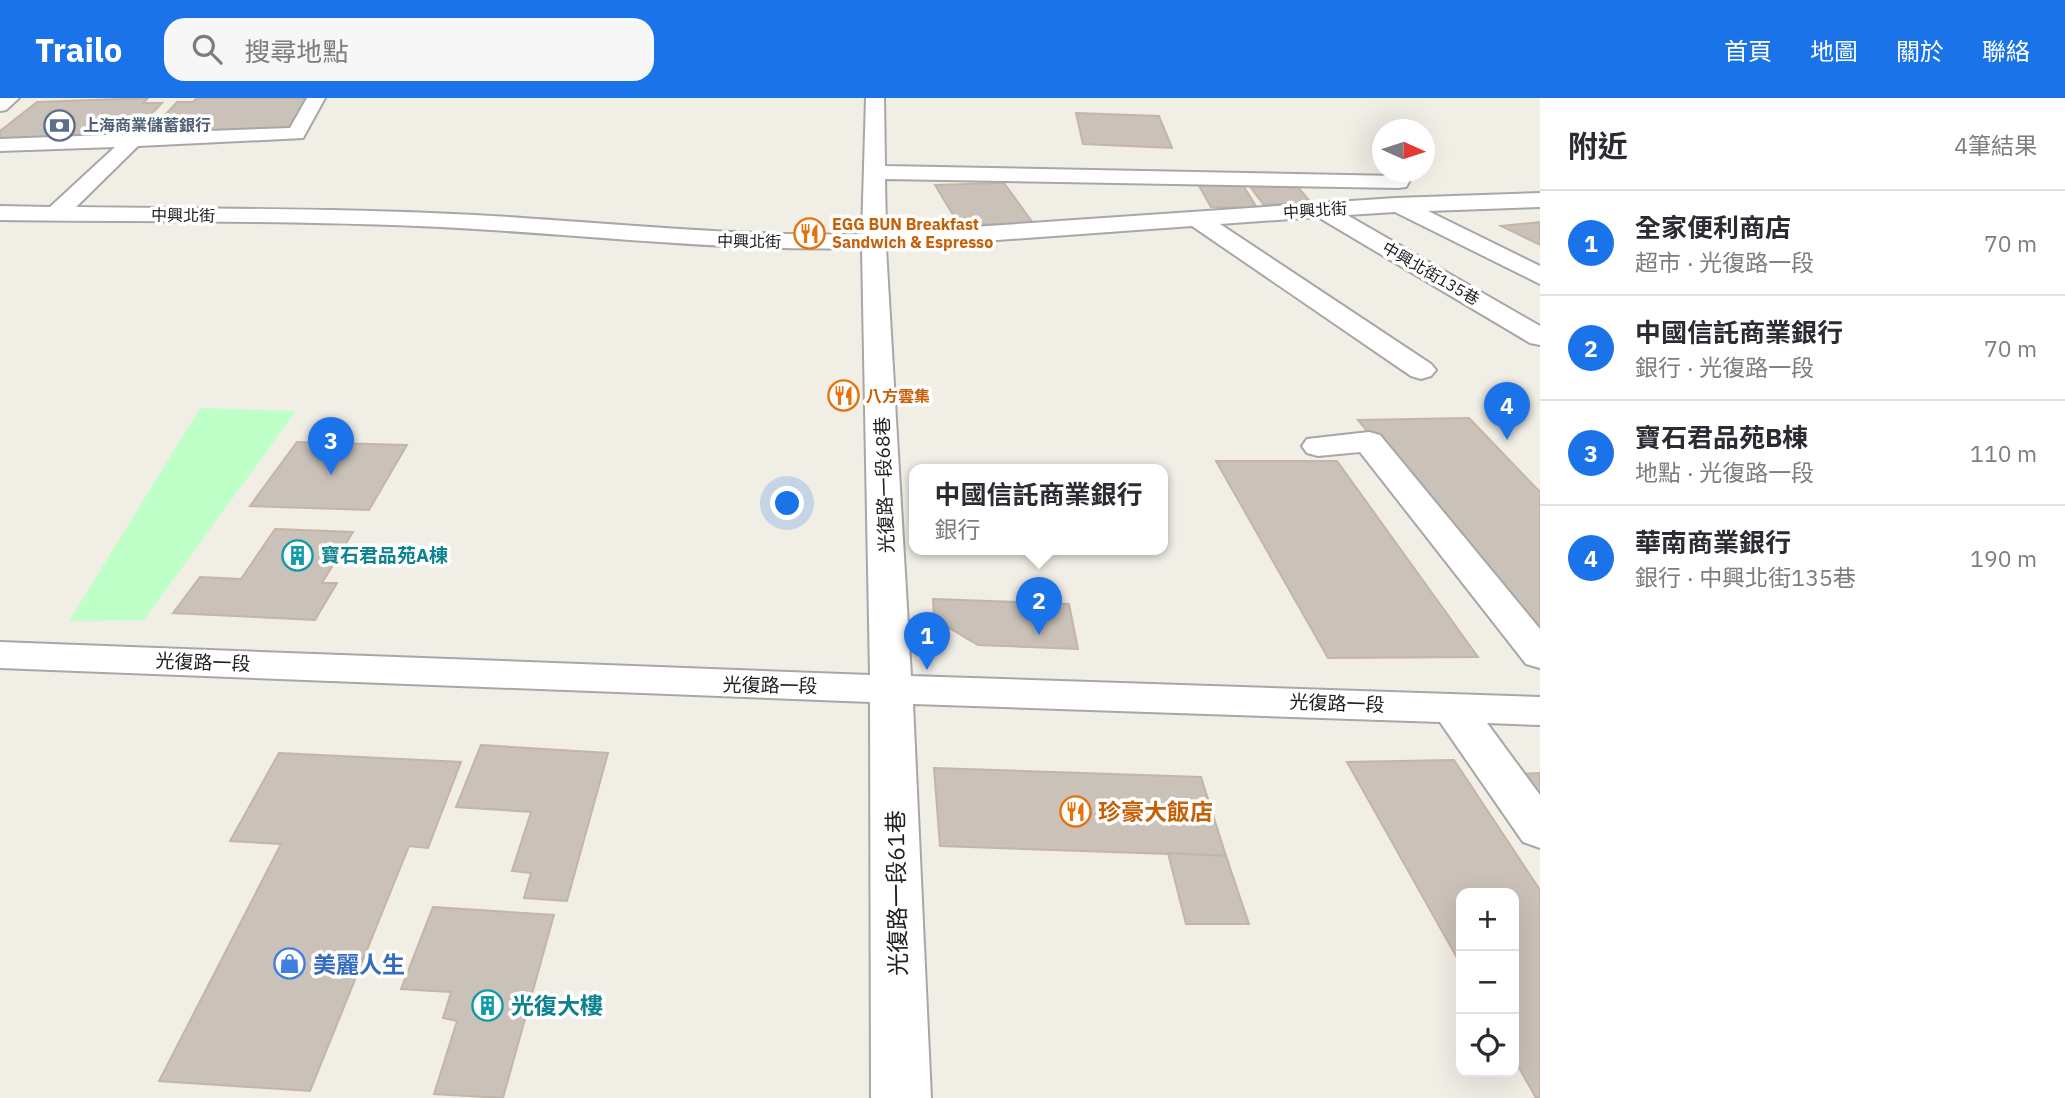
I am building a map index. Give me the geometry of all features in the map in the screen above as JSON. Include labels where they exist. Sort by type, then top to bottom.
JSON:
[{"type":"street","points":[[0,145],[296,134],[316,98]]},
{"type":"street","name":"光復路一段68巷","points":[[875,98],[874,241],[891,687]]},
{"type":"street","points":[[56,214],[132,140]]},
{"type":"street","name":"中興北街","points":[[873,172],[1540,185]]},
{"type":"street","name":"中興北街","points":[[0,213],[417,219],[548,226],[680,238],[874,241],[1395,205],[1540,200]]},
{"type":"street","points":[[1395,205],[1540,276]]},
{"type":"street","name":"中興北街135巷","points":[[1322,210],[1540,337]]},
{"type":"street","points":[[1196,219],[1421,370]]},
{"type":"street","points":[[1318,446],[1369,442],[1540,655]]},
{"type":"street","name":"光復路一段","points":[[0,655],[730,684],[891,687],[1540,711]]},
{"type":"street","name":"光復路一段61巷","points":[[891,687],[901,1098]]},
{"type":"street","points":[[1451,706],[1540,830]]},
{"type":"green space","points":[[200,408],[296,411],[144,620],[69,621]]},
{"type":"building","points":[[148,98],[143,103],[162,103],[130,136],[0,141],[0,131],[37,102]]},
{"type":"building","points":[[197,98],[308,98],[286,132],[145,137],[177,102],[193,102]]},
{"type":"building","points":[[1076,113],[1159,116],[1172,148],[1083,144]]},
{"type":"building","points":[[1004,183],[1033,223],[959,225],[935,185]]},
{"type":"building","points":[[1198,184],[1243,185],[1257,208],[1211,207]]},
{"type":"building","points":[[1249,185],[1297,186],[1313,205],[1263,204]]},
{"type":"building","points":[[1540,222],[1540,245],[1501,226]]},
{"type":"building","points":[[1469,418],[1540,492],[1540,639],[1358,420]]},
{"type":"building","points":[[297,442],[407,445],[369,510],[250,506]]},
{"type":"building","points":[[1216,461],[1337,461],[1478,657],[1328,658]]},
{"type":"building","name":"寶石君品苑A棟","points":[[275,529],[353,532],[322,583],[337,583],[315,620],[173,613],[200,577],[241,579]]},
{"type":"building","points":[[933,599],[1069,604],[1078,649],[978,645],[934,619]]},
{"type":"building","points":[[481,745],[608,753],[567,901],[524,898],[531,873],[512,871],[531,812],[456,807]]},
{"type":"building","name":"美麗人生","points":[[279,753],[461,762],[428,848],[409,846],[310,1091],[159,1081],[281,844],[230,841]]},
{"type":"building","points":[[1454,760],[1540,890],[1540,1098],[1536,1098],[1519,1068],[1519,888],[1456,888],[1456,956],[1347,762]]},
{"type":"building","name":"珍豪大飯店","points":[[934,768],[1201,777],[1226,856],[940,846]]},
{"type":"building","points":[[1540,773],[1540,801],[1520,774]]},
{"type":"building","points":[[1168,853],[1226,856],[1249,924],[1186,924]]},
{"type":"building","name":"光復大樓","points":[[433,907],[554,915],[503,1098],[434,1094],[457,1021],[443,1018],[451,992],[401,989]]},
{"type":"place","name":"上海商業儲蓄銀行","points":[[60,125]]},
{"type":"place","name":"EGG BUN Breakfast Sandwich & Espresso","points":[[809,233]]},
{"type":"place","name":"八方雲集","points":[[843,396]]},
{"type":"place","name":"華南商業銀行","points":[[1507,440]]},
{"type":"place","name":"寶石君品苑B棟","points":[[331,475]]},
{"type":"place","name":"寶石君品苑A棟","points":[[298,555]]},
{"type":"place","name":"中國信託商業銀行","points":[[1039,635]]},
{"type":"place","name":"全家便利商店","points":[[927,670]]},
{"type":"place","name":"珍豪大飯店","points":[[1075,811]]},
{"type":"place","name":"美麗人生","points":[[290,964]]},
{"type":"place","name":"光復大樓","points":[[488,1005]]}]
